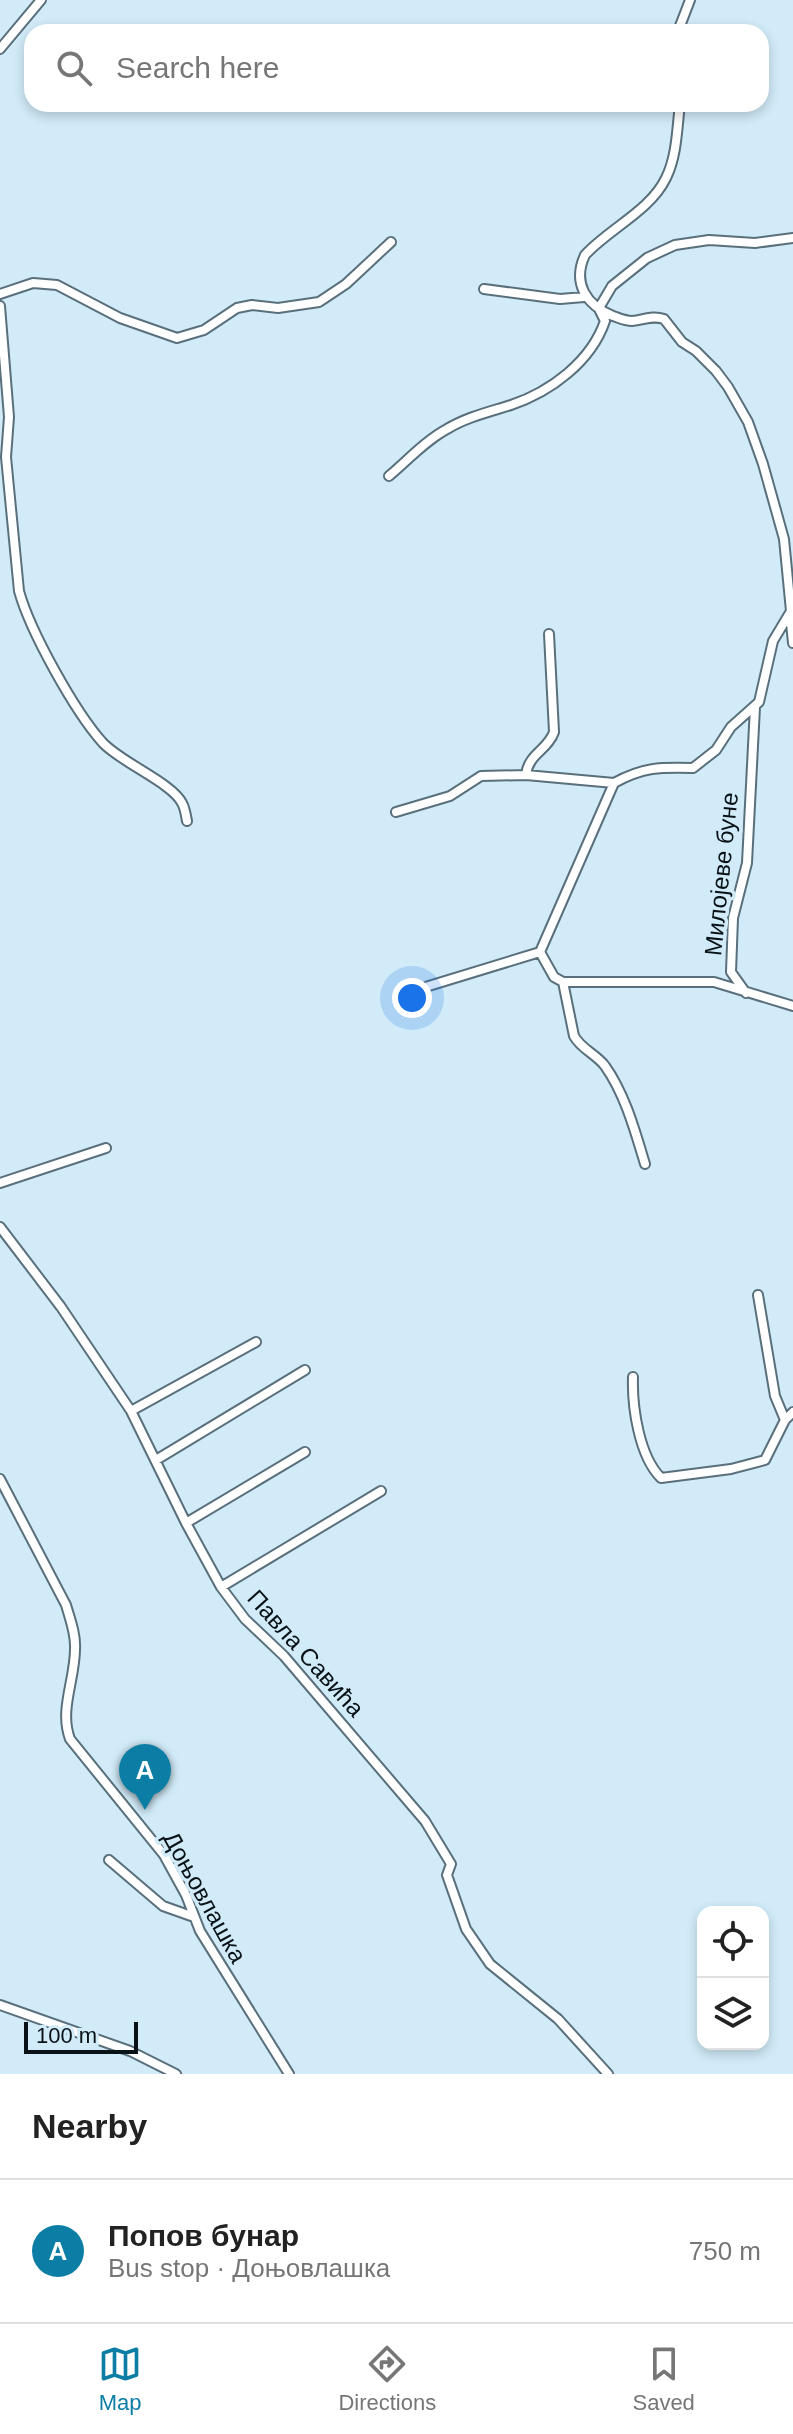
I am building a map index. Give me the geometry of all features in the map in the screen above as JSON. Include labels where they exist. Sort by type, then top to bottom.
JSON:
[{"type":"street","points":[[0,49],[41,0]]},
{"type":"street","points":[[681,24],[690,0]]},
{"type":"street","points":[[584,297],[580,274],[585,255],[656,195],[666,178],[674,152],[679,112]]},
{"type":"street","points":[[599,308],[612,286],[647,258],[675,245],[709,240],[755,243],[793,238]]},
{"type":"street","points":[[0,294],[33,283],[57,285],[120,318],[177,338],[204,330],[237,308],[252,305],[278,308],[319,302],[346,284],[391,242]]},
{"type":"street","points":[[484,289],[560,299],[584,297],[625,320],[664,319],[728,387],[748,422],[784,539],[793,643]]},
{"type":"street","points":[[0,306],[9,417],[6,457],[19,591],[25,612],[70,696],[103,743],[182,801],[187,821]]},
{"type":"street","points":[[389,476],[449,427],[534,395],[572,370],[592,349],[602,330],[605,321],[599,308]]},
{"type":"street","name":"Милојеве буне","points":[[614,783],[634,772],[655,766],[693,768],[716,750],[731,727],[759,702],[773,641],[790,613]]},
{"type":"street","points":[[526,775],[531,758],[552,739],[554,732],[549,634]]},
{"type":"street","name":"Милојеве буне","points":[[746,993],[731,972],[733,918],[747,863],[755,707]]},
{"type":"street","points":[[396,812],[450,796],[481,776],[526,775],[614,783],[540,952],[409,992]]},
{"type":"street","points":[[540,952],[554,977],[563,982],[714,982],[793,1006]]},
{"type":"street","points":[[563,982],[574,1036],[578,1043],[602,1062],[617,1084],[645,1164]]},
{"type":"street","points":[[0,1183],[106,1148]]},
{"type":"street","name":"Павла Савића","points":[[0,1227],[61,1307],[131,1411],[221,1587],[245,1619],[284,1656],[425,1821],[451,1864],[447,1875],[466,1929],[490,1964],[558,2019],[608,2074]]},
{"type":"street","points":[[758,1295],[775,1396],[785,1420]]},
{"type":"street","points":[[131,1411],[256,1342]]},
{"type":"street","points":[[156,1460],[305,1370]]},
{"type":"street","points":[[633,1377],[633,1417],[653,1469],[657,1476],[664,1479],[731,1469],[765,1460],[785,1420],[793,1412]]},
{"type":"street","points":[[186,1523],[305,1452]]},
{"type":"street","name":"Доњовлашка","points":[[0,1479],[66,1605],[72,1625],[75,1656],[65,1719],[70,1739],[164,1855],[186,1895],[200,1931],[289,2074]]},
{"type":"street","points":[[221,1587],[381,1491]]},
{"type":"street","points":[[109,1860],[163,1906],[194,1917]]},
{"type":"street","points":[[0,2005],[130,2051],[176,2074]]},
{"type":"place","name":"Попов бунар","points":[[145,1810]]}]
